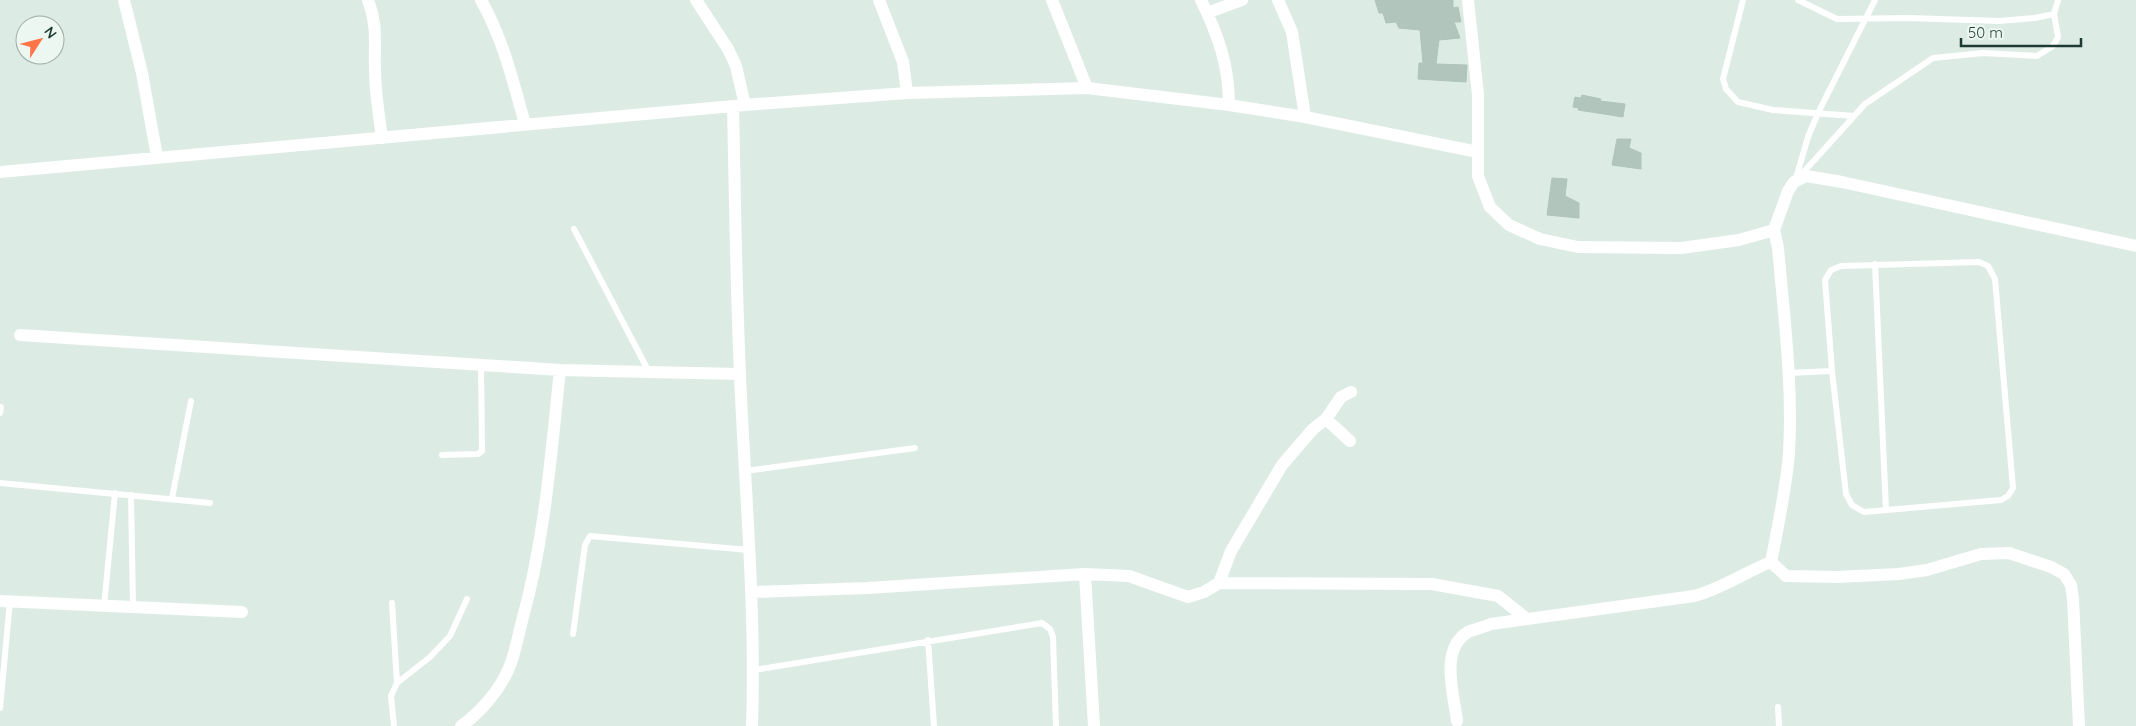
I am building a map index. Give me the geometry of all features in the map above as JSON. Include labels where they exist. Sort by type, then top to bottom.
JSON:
[{"type":"street","points":[[124,0],[142,73],[157,156]]},
{"type":"street","points":[[368,0],[376,27],[374,68],[382,138]]},
{"type":"street","points":[[481,0],[493,21],[507,56],[525,124]]},
{"type":"street","points":[[696,0],[728,49],[736,66],[739,106],[740,374],[752,592],[754,670],[752,726]]},
{"type":"street","points":[[879,0],[903,62],[907,93]]},
{"type":"street","points":[[1052,0],[1087,88]]},
{"type":"street","points":[[1201,0],[1224,53],[1229,83],[1229,105]]},
{"type":"street","points":[[1207,12],[1242,0]]},
{"type":"street","points":[[1278,0],[1292,32],[1305,117]]},
{"type":"street","points":[[1468,0],[1478,94],[1478,176],[1490,207],[1509,225],[1540,239],[1578,247],[1681,248],[1739,240],[1774,230]]},
{"type":"street","points":[[0,172],[157,156],[907,93],[1087,88],[1229,105],[1305,117],[1478,152]]},
{"type":"street","points":[[1771,562],[1783,504],[1789,452],[1788,373],[1778,248],[1774,230],[1788,191],[1794,182],[1806,176],[1842,182],[2136,246]]},
{"type":"street","points":[[20,335],[560,370],[740,374]]},
{"type":"street","points":[[461,726],[479,710],[497,689],[509,668],[530,592],[546,499],[560,370]]},
{"type":"street","points":[[1219,583],[1231,551],[1282,465],[1313,429],[1326,419],[1341,397],[1351,392]]},
{"type":"street","points":[[1326,419],[1350,441]]},
{"type":"street","points":[[1771,562],[1786,576],[1808,578],[1899,574],[1927,570],[1981,554],[2009,553],[2051,567],[2064,574],[2071,585],[2079,726]]},
{"type":"street","points":[[1457,721],[1450,664],[1456,646],[1467,633],[1491,624],[1688,597],[1709,592],[1754,568],[1771,562]]},
{"type":"street","points":[[752,592],[868,588],[1085,574],[1129,576],[1188,597],[1204,592],[1219,583],[1432,584],[1498,596],[1527,619]]},
{"type":"street","points":[[1085,574],[1094,726]]},
{"type":"street","points":[[5,601],[242,612]]},
{"type":"lane","points":[[1743,0],[1723,79],[1726,89],[1738,102],[1773,110],[1854,116]]},
{"type":"lane","points":[[1798,0],[1838,18],[2000,21],[2035,18],[2054,14]]},
{"type":"lane","points":[[1794,182],[1818,113],[1875,0]]},
{"type":"lane","points":[[1794,182],[1865,104],[1934,58],[1983,53],[2037,56],[2053,46],[2058,37],[2054,14],[2058,0]]},
{"type":"lane","points":[[574,228],[649,372]]},
{"type":"lane","points":[[1979,262],[1988,266],[1995,279],[2013,488],[2008,496],[2001,500],[1864,512],[1852,505],[1846,494],[1832,371],[1825,280],[1831,270],[1841,266],[1875,264],[1979,262]]},
{"type":"lane","points":[[1875,264],[1886,510]]},
{"type":"lane","points":[[442,455],[478,454],[482,450],[481,364]]},
{"type":"lane","points":[[1788,373],[1832,371]]},
{"type":"lane","points":[[172,498],[191,401]]},
{"type":"lane","points":[[745,471],[915,448]]},
{"type":"lane","points":[[0,491],[0,484],[172,498],[210,503]]},
{"type":"lane","points":[[104,606],[115,493]]},
{"type":"lane","points":[[131,495],[133,607]]},
{"type":"lane","points":[[573,634],[585,545],[586,540],[590,536],[749,550]]},
{"type":"lane","points":[[394,726],[391,696],[397,684],[430,657],[450,636],[467,599]]},
{"type":"lane","points":[[0,708],[5,601]]},
{"type":"lane","points":[[392,603],[397,684]]},
{"type":"lane","points":[[754,670],[928,640],[1042,623],[1050,629],[1053,636],[1056,726]]},
{"type":"lane","points":[[928,640],[934,726]]},
{"type":"lane","points":[[1778,707],[1779,726]]},
{"type":"building","points":[[1375,0],[1453,0],[1453,8],[1458,7],[1461,22],[1454,22],[1460,38],[1439,40],[1436,64],[1467,65],[1466,82],[1418,79],[1419,63],[1423,63],[1420,30],[1399,28],[1396,22],[1386,23],[1383,13],[1379,13]]},
{"type":"building","points":[[1582,95],[1601,99],[1600,101],[1625,104],[1623,117],[1578,110],[1579,108],[1573,107],[1575,97],[1581,98]]},
{"type":"building","points":[[1617,139],[1631,139],[1629,148],[1641,153],[1641,169],[1612,165]]},
{"type":"building","points":[[1552,178],[1567,179],[1565,196],[1579,203],[1579,218],[1547,215]]}]
